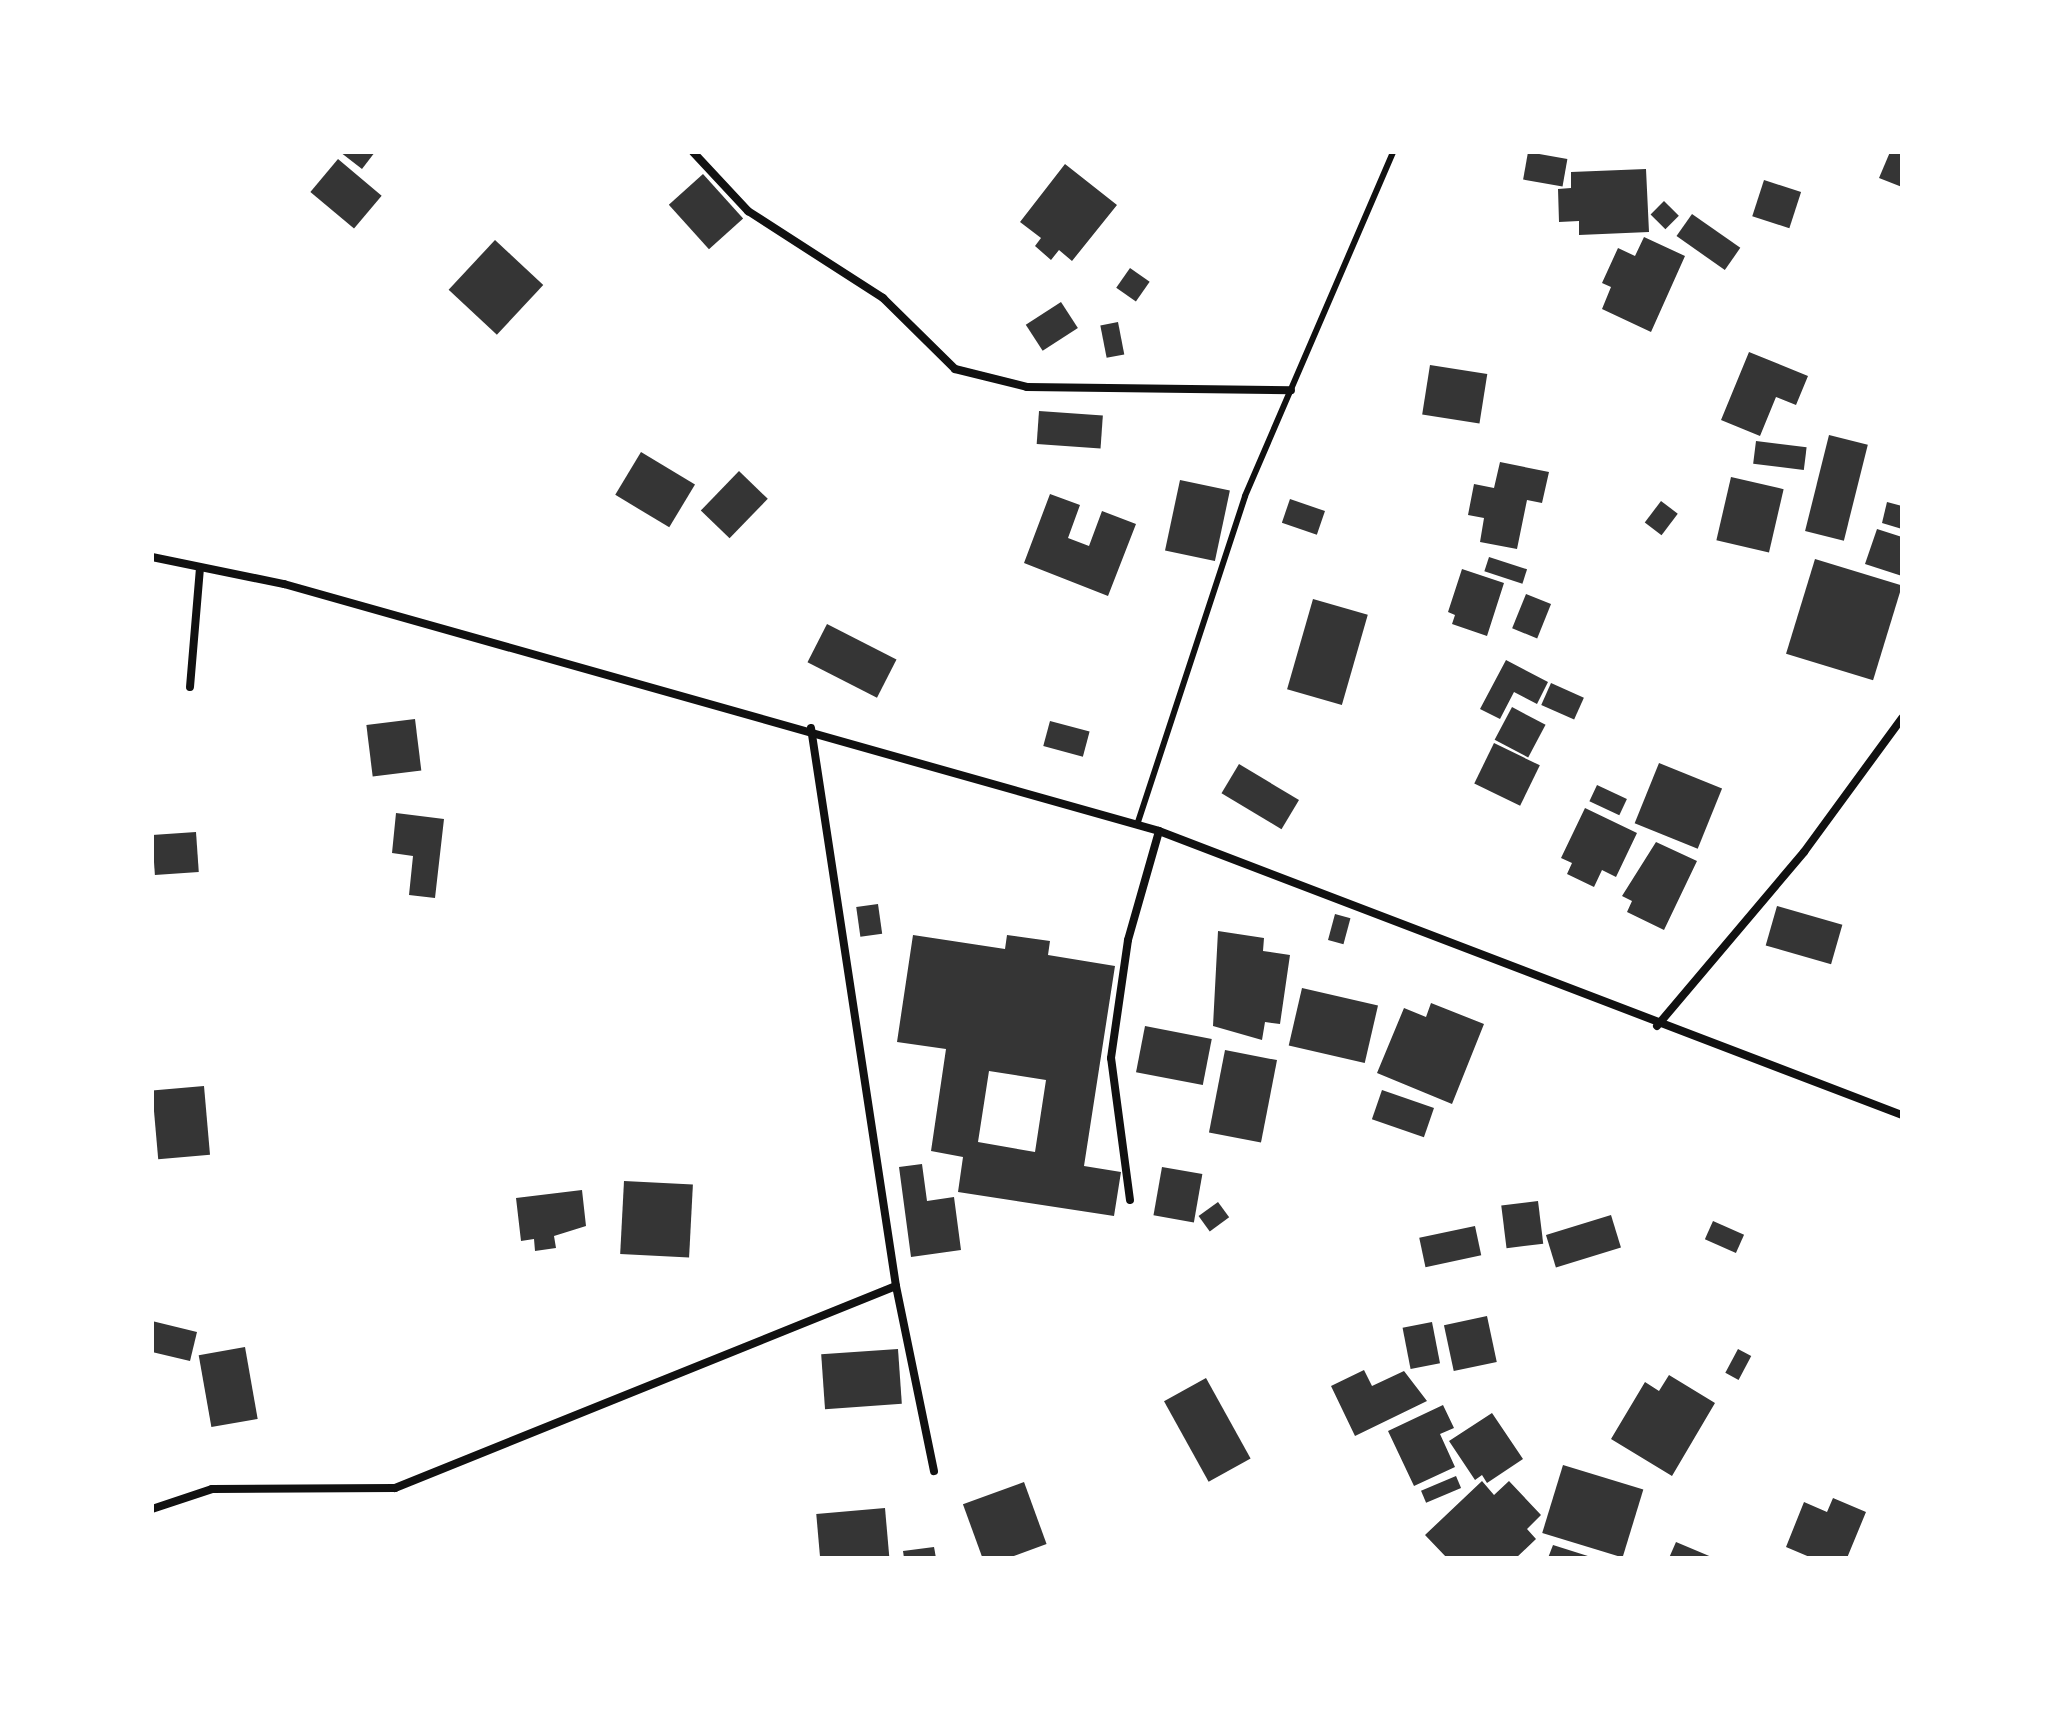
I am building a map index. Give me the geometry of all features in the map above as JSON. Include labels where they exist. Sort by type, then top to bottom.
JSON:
[{"type":"street","points":[[693,152],[748,211],[883,298],[955,369],[1027,387],[1291,390]]},
{"type":"street","points":[[152,557],[811,728],[1159,831],[1657,1026],[1902,1115]]},
{"type":"street","points":[[190,687],[200,567]]},
{"type":"street","points":[[1657,1026],[1804,852],[1902,718]]},
{"type":"street","points":[[811,728],[896,1286],[934,1471]]},
{"type":"street","points":[[1130,1200],[1111,1058],[1128,940],[1159,831]]},
{"type":"street","points":[[152,1509],[212,1489],[395,1488],[896,1286]]},
{"type":"lane","points":[[1137,825],[1245,496],[1393,152]]},
{"type":"building","points":[[340,152],[375,152],[362,169]]},
{"type":"building","points":[[1528,152],[1567,159],[1563,187],[1523,180]]},
{"type":"building","points":[[1890,152],[1902,152],[1902,187],[1879,178]]},
{"type":"building","points":[[338,159],[382,196],[354,229],[310,192]]},
{"type":"building","points":[[1065,164],[1117,205],[1072,261],[1059,250],[1051,260],[1035,246],[1041,238],[1020,222]]},
{"type":"building","points":[[1646,169],[1649,232],[1579,235],[1579,221],[1559,222],[1558,189],[1571,188],[1571,172]]},
{"type":"building","points":[[703,174],[743,219],[709,249],[669,205]]},
{"type":"building","points":[[1764,180],[1801,192],[1789,228],[1752,216]]},
{"type":"building","points":[[1664,201],[1679,216],[1665,229],[1651,214]]},
{"type":"building","points":[[1692,214],[1740,248],[1725,270],[1677,236]]},
{"type":"building","points":[[1644,237],[1685,256],[1651,332],[1602,309],[1611,287],[1602,283],[1618,248],[1635,256]]},
{"type":"building","points":[[495,240],[543,285],[497,335],[449,290]]},
{"type":"building","points":[[1130,268],[1150,282],[1136,301],[1116,288]]},
{"type":"building","points":[[1061,302],[1078,328],[1043,351],[1026,325]]},
{"type":"building","points":[[1118,322],[1124,354],[1107,358],[1100,325]]},
{"type":"building","points":[[1749,352],[1808,376],[1796,405],[1776,397],[1760,436],[1721,420]]},
{"type":"building","points":[[1430,365],[1487,374],[1479,423],[1422,414]]},
{"type":"building","points":[[1039,411],[1103,415],[1101,448],[1037,444]]},
{"type":"building","points":[[1829,435],[1868,445],[1844,541],[1805,531]]},
{"type":"building","points":[[1756,441],[1807,447],[1804,470],[1753,464]]},
{"type":"building","points":[[641,452],[695,484],[669,527],[615,495]]},
{"type":"building","points":[[1500,462],[1549,472],[1542,503],[1527,500],[1517,549],[1480,542],[1484,518],[1468,515],[1474,484],[1494,488]]},
{"type":"building","points":[[739,471],[768,499],[730,538],[701,511]]},
{"type":"building","points":[[1731,477],[1784,489],[1769,552],[1716,540]]},
{"type":"building","points":[[1180,480],[1230,491],[1215,561],[1165,550]]},
{"type":"building","points":[[1050,494],[1080,505],[1068,538],[1089,546],[1102,511],[1136,524],[1108,596],[1024,563]]},
{"type":"building","points":[[1290,499],[1325,511],[1317,535],[1282,523]]},
{"type":"building","points":[[1661,501],[1678,514],[1662,535],[1645,523]]},
{"type":"building","points":[[1887,502],[1902,506],[1902,529],[1882,523]]},
{"type":"building","points":[[1877,529],[1902,537],[1902,576],[1865,564]]},
{"type":"building","points":[[1489,557],[1527,569],[1522,584],[1484,571]]},
{"type":"building","points":[[1815,559],[1902,586],[1873,680],[1786,654]]},
{"type":"building","points":[[1462,569],[1504,583],[1487,636],[1452,624],[1455,615],[1448,612]]},
{"type":"building","points":[[1526,594],[1551,604],[1537,638],[1512,628]]},
{"type":"building","points":[[1313,599],[1368,615],[1342,705],[1287,689]]},
{"type":"building","points":[[827,624],[896,659],[877,698],[807,662]]},
{"type":"building","points":[[1506,660],[1548,682],[1537,704],[1514,692],[1500,719],[1480,709]]},
{"type":"building","points":[[1551,683],[1584,698],[1574,720],[1541,705]]},
{"type":"building","points":[[1512,707],[1546,725],[1528,758],[1495,740]]},
{"type":"building","points":[[415,719],[421,771],[373,777],[366,725]]},
{"type":"building","points":[[1050,721],[1090,732],[1083,757],[1043,746]]},
{"type":"building","points":[[1494,743],[1540,765],[1520,806],[1474,783]]},
{"type":"building","points":[[1659,763],[1722,788],[1698,849],[1635,823]]},
{"type":"building","points":[[1239,764],[1299,800],[1281,829],[1221,793]]},
{"type":"building","points":[[1597,785],[1627,799],[1619,815],[1589,801]]},
{"type":"building","points":[[1585,808],[1637,833],[1616,877],[1602,870],[1594,887],[1567,874],[1572,863],[1561,858]]},
{"type":"building","points":[[396,813],[444,819],[435,898],[409,895],[413,856],[392,853]]},
{"type":"building","points":[[196,832],[199,872],[155,875],[152,835]]},
{"type":"building","points":[[1656,842],[1697,861],[1664,930],[1627,912],[1632,901],[1622,896]]},
{"type":"building","points":[[878,904],[882,934],[860,937],[856,907]]},
{"type":"building","points":[[1777,906],[1842,925],[1831,964],[1766,945]]},
{"type":"building","points":[[1335,914],[1350,918],[1343,944],[1328,940]]},
{"type":"building","points":[[1218,931],[1264,938],[1263,951],[1290,955],[1280,1024],[1265,1022],[1262,1040],[1213,1026]]},
{"type":"building","points":[[913,935],[1005,949],[1007,935],[1050,941],[1048,955],[1115,966],[1084,1166],[1121,1172],[1114,1216],[958,1192],[963,1157],[931,1151],[946,1049],[897,1042]],"holes":[[[989,1071],[1046,1080],[1035,1152],[978,1142]]]},
{"type":"building","points":[[1302,988],[1378,1006],[1365,1063],[1289,1045]]},
{"type":"building","points":[[1431,1003],[1484,1024],[1452,1104],[1377,1073],[1404,1008],[1426,1017]]},
{"type":"building","points":[[1145,1026],[1212,1039],[1203,1085],[1136,1072]]},
{"type":"building","points":[[1225,1050],[1277,1060],[1261,1143],[1209,1132]]},
{"type":"building","points":[[204,1086],[210,1155],[158,1159],[152,1091]]},
{"type":"building","points":[[1382,1090],[1434,1108],[1424,1137],[1372,1119]]},
{"type":"building","points":[[922,1164],[927,1201],[954,1197],[961,1250],[911,1257],[899,1167]]},
{"type":"building","points":[[1162,1167],[1202,1174],[1194,1222],[1153,1215]]},
{"type":"building","points":[[624,1181],[693,1185],[689,1258],[620,1254]]},
{"type":"building","points":[[582,1190],[586,1226],[554,1236],[556,1248],[535,1251],[534,1239],[521,1241],[516,1198]]},
{"type":"building","points":[[1538,1201],[1543,1244],[1507,1248],[1501,1206]]},
{"type":"building","points":[[1218,1202],[1229,1217],[1210,1231],[1199,1216]]},
{"type":"building","points":[[1611,1215],[1621,1248],[1556,1267],[1546,1235]]},
{"type":"building","points":[[1713,1221],[1744,1235],[1736,1253],[1705,1239]]},
{"type":"building","points":[[1475,1226],[1481,1255],[1425,1267],[1419,1238]]},
{"type":"building","points":[[1487,1316],[1497,1362],[1454,1371],[1444,1325]]},
{"type":"building","points":[[152,1321],[197,1332],[190,1361],[152,1352]]},
{"type":"building","points":[[1432,1322],[1440,1363],[1411,1369],[1403,1328]]},
{"type":"building","points":[[245,1347],[258,1419],[211,1427],[199,1355]]},
{"type":"building","points":[[898,1349],[902,1404],[825,1409],[821,1354]]},
{"type":"building","points":[[1738,1349],[1751,1356],[1739,1380],[1725,1373]]},
{"type":"building","points":[[1364,1370],[1372,1386],[1404,1371],[1427,1401],[1355,1436],[1331,1386]]},
{"type":"building","points":[[1669,1375],[1715,1403],[1672,1476],[1611,1439],[1645,1382],[1659,1391]]},
{"type":"building","points":[[1206,1378],[1251,1458],[1209,1482],[1164,1401]]},
{"type":"building","points":[[1443,1405],[1454,1428],[1440,1434],[1455,1467],[1414,1486],[1388,1431]]},
{"type":"building","points":[[1492,1413],[1523,1459],[1487,1483],[1482,1475],[1475,1480],[1449,1441]]},
{"type":"building","points":[[1563,1465],[1643,1490],[1623,1557],[1542,1533]]},
{"type":"building","points":[[1456,1476],[1461,1488],[1426,1503],[1421,1491]]},
{"type":"building","points":[[1482,1481],[1494,1495],[1509,1481],[1541,1515],[1527,1529],[1536,1539],[1516,1558],[1447,1558],[1425,1535]]},
{"type":"building","points":[[1024,1482],[1047,1544],[1008,1558],[982,1558],[963,1504]]},
{"type":"building","points":[[1833,1498],[1866,1512],[1847,1558],[1812,1558],[1786,1547],[1804,1502],[1827,1512]]},
{"type":"building","points":[[885,1508],[889,1558],[820,1558],[816,1514]]},
{"type":"building","points":[[1676,1542],[1714,1558],[1669,1558]]},
{"type":"building","points":[[1553,1545],[1591,1557],[1591,1558],[1548,1558]]},
{"type":"building","points":[[934,1547],[936,1558],[904,1558],[903,1551]]}]
